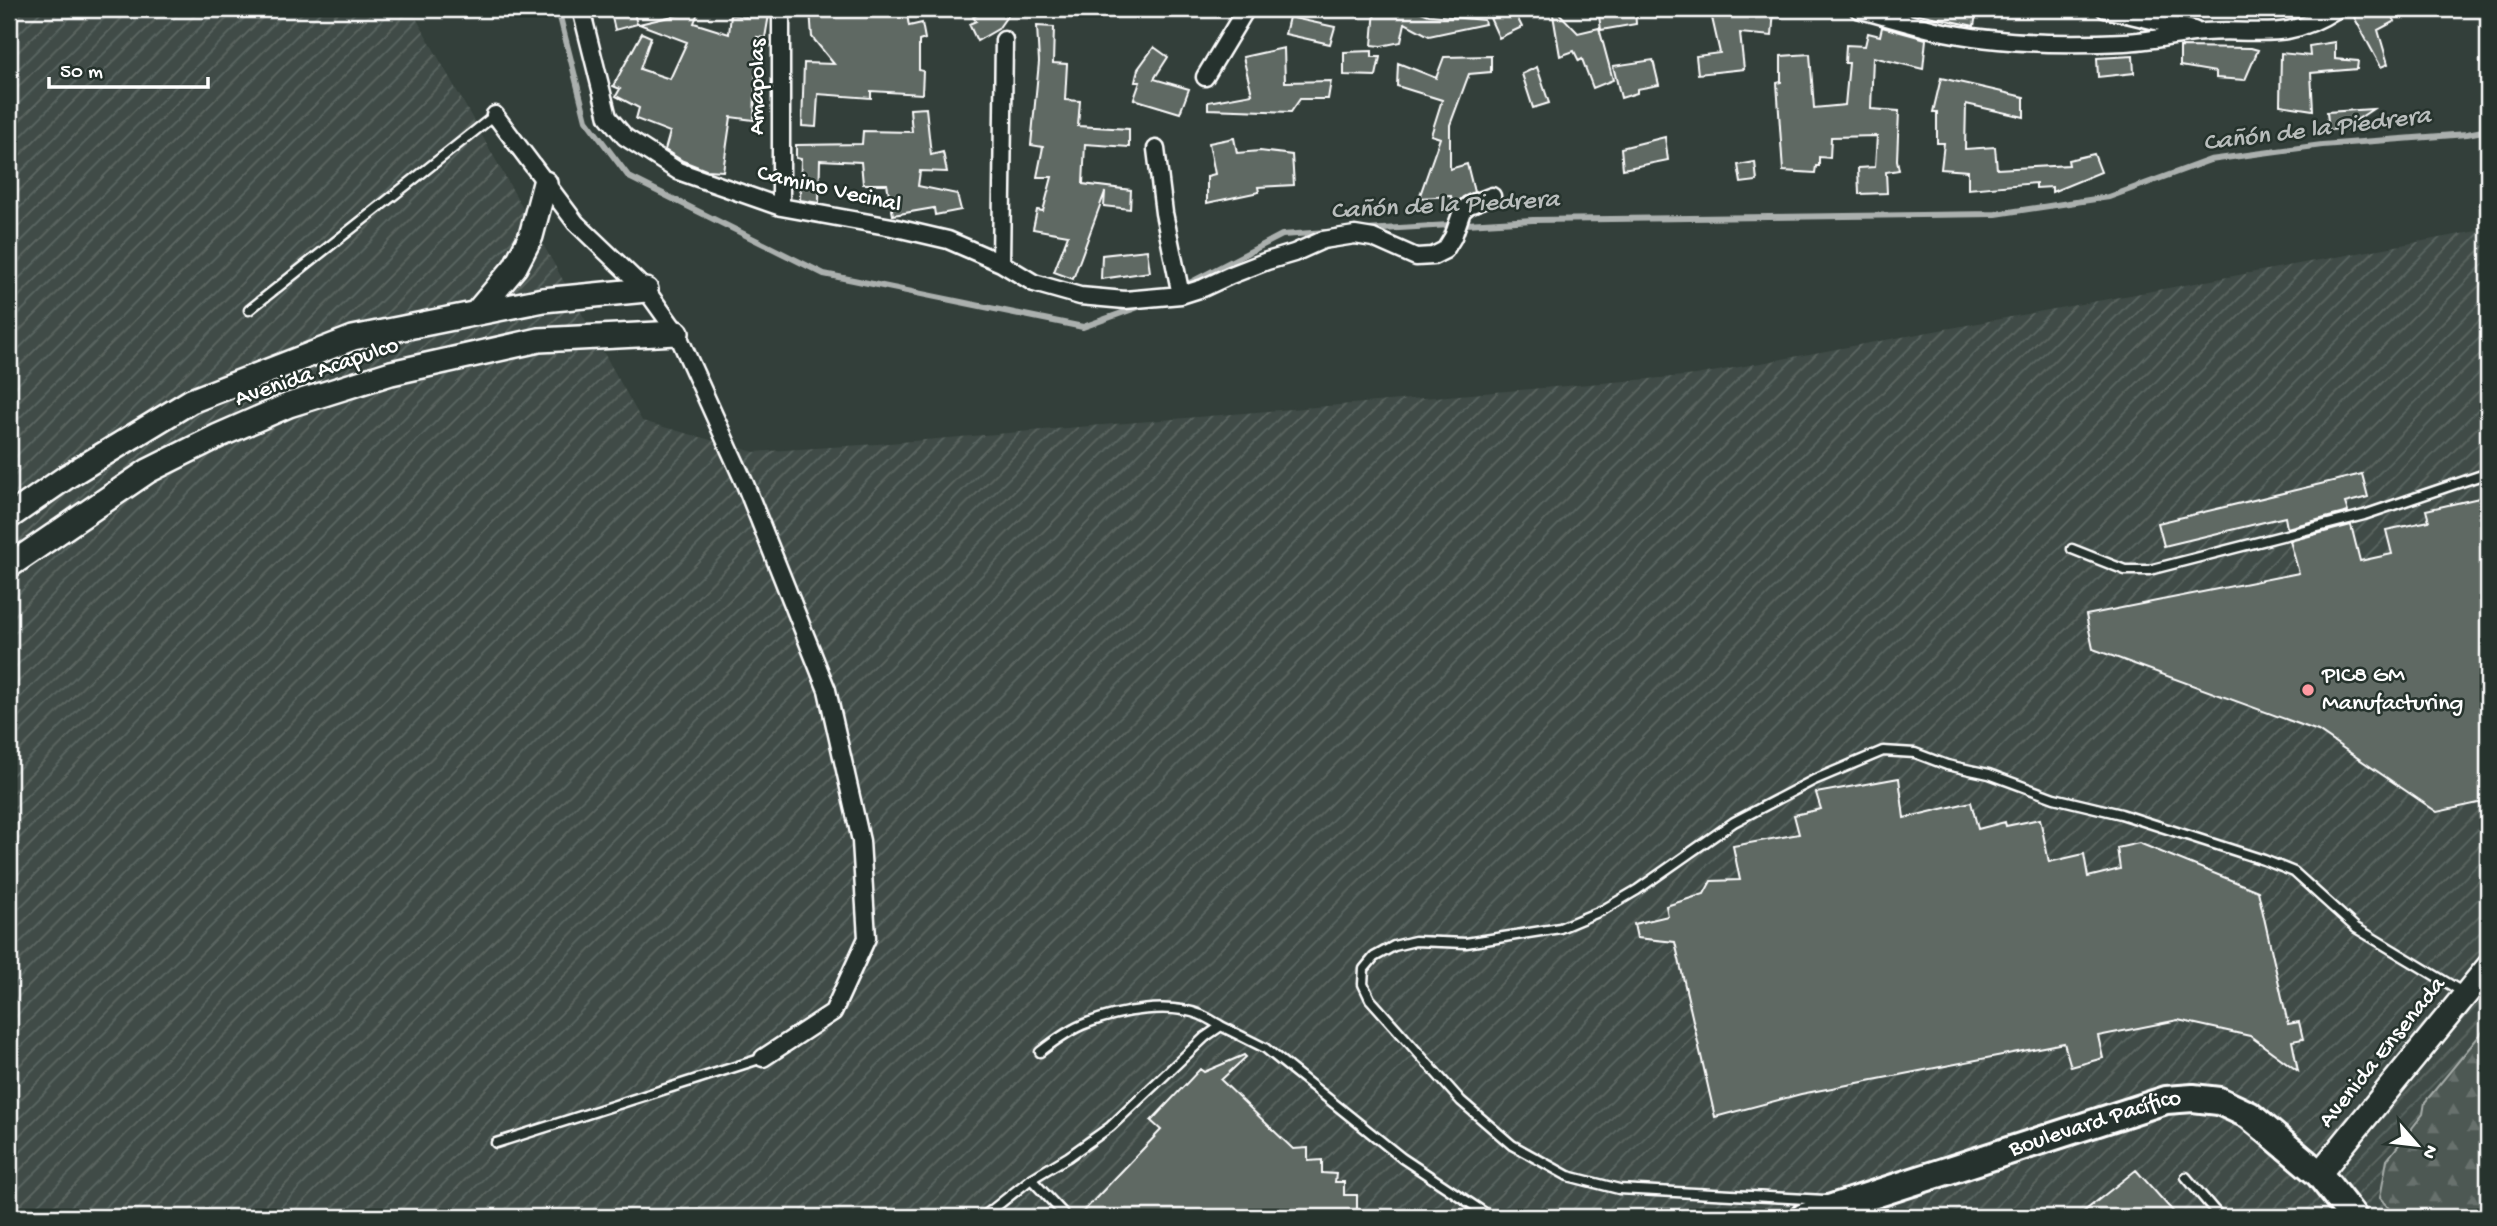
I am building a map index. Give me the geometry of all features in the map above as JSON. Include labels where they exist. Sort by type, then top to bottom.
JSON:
[{"type":"main road","points":[[476,313],[515,267],[531,236],[545,183]]},
{"type":"main road","name":"Avenida Acapulco","points":[[9,517],[68,476],[191,401],[353,338],[542,300],[646,290]]},
{"type":"main road","name":"Avenida Acapulco","points":[[9,566],[148,471],[289,405],[391,373],[539,340],[677,333]]},
{"type":"main road","name":"Avenida Ensenada","points":[[2319,1174],[2464,993],[2488,967]]},
{"type":"main road","name":"Boulevard Pacífico","points":[[1804,1217],[2166,1100],[2193,1098],[2220,1101],[2249,1115],[2319,1174],[2353,1217]]},
{"type":"street","name":"Amapolas","points":[[781,9],[781,207]]},
{"type":"street","points":[[1205,77],[1246,9]]},
{"type":"street","points":[[1858,9],[1936,30],[1995,40],[2127,42],[2206,32],[2276,33],[2318,21],[2337,9]]},
{"type":"street","points":[[2105,9],[2206,32]]},
{"type":"street","name":"Camino Vecinal","points":[[583,10],[608,117],[625,136],[678,171],[781,207],[948,240],[1001,263],[1034,284],[1080,296],[1125,300],[1181,295],[1323,240],[1355,235],[1373,238],[1416,257],[1433,256],[1445,250],[1453,237],[1462,211],[1469,205],[1492,196]]},
{"type":"street","points":[[1001,263],[1004,40]]},
{"type":"street","points":[[495,115],[576,222],[646,290],[677,333],[745,484],[827,690],[862,841],[867,938],[833,1012],[763,1058]]},
{"type":"street","points":[[1156,149],[1164,214],[1181,295]]},
{"type":"lane","points":[[249,310],[495,115]]},
{"type":"lane","points":[[2073,549],[2125,570],[2149,570],[2364,515],[2488,473]]},
{"type":"lane","points":[[1854,1201],[1619,1189],[1568,1176],[1512,1144],[1461,1101],[1370,999],[1363,984],[1364,969],[1374,957],[1394,946],[1415,941],[1466,943],[1560,928],[1603,910],[1637,890],[1734,822],[1815,780],[1883,751],[1914,754],[1947,765],[1989,774],[2054,798],[2121,814],[2294,872],[2356,928],[2464,993]]},
{"type":"lane","points":[[1040,1052],[1055,1040],[1086,1023],[1126,1013],[1161,1010],[1201,1015],[1265,1048],[1402,1158],[1491,1217]]},
{"type":"lane","points":[[983,1217],[1031,1178],[1069,1157],[1110,1127],[1221,1026]]},
{"type":"lane","points":[[496,1143],[763,1058]]},
{"type":"lane","points":[[2186,1177],[2220,1217]]},
{"type":"lane","points":[[1031,1178],[1062,1215]]},
{"type":"shaded area","points":[[9,9],[411,9],[642,421],[754,452],[1696,375],[2488,229],[2488,1182],[2449,1182],[2479,1217],[9,1217]]},
{"type":"green space","points":[[2488,1025],[2488,1178],[2484,1189],[2488,1190],[2488,1217],[2396,1217],[2380,1198],[2387,1160],[2423,1114],[2425,1102]]},
{"type":"building","points":[[610,9],[633,9],[637,24],[615,30]]},
{"type":"building","points":[[747,9],[770,9],[765,38],[757,37],[754,120],[731,117],[723,171],[706,170],[665,150],[670,132],[636,119],[639,108],[616,96],[620,89],[613,86],[642,33],[651,37],[640,69],[670,79],[687,42],[639,24],[699,10],[694,23],[729,34],[731,15],[746,17]]},
{"type":"building","points":[[810,9],[906,9],[909,26],[922,23],[925,39],[919,41],[919,70],[923,71],[922,94],[871,91],[871,98],[818,94],[816,127],[802,126],[804,63],[834,64],[812,37]]},
{"type":"building","points":[[988,9],[1012,9],[998,29],[977,41],[969,24],[976,21],[973,17]]},
{"type":"building","points":[[1375,9],[1413,9],[1429,15],[1484,20],[1485,24],[1429,36],[1405,23],[1401,42],[1372,45]]},
{"type":"building","points":[[1552,9],[1578,33],[1599,28],[1613,80],[1593,88],[1582,59],[1579,61],[1574,51],[1560,56]]},
{"type":"building","points":[[1598,9],[1635,9],[1636,24],[1601,30]]},
{"type":"building","points":[[1710,9],[1774,9],[1772,36],[1740,33],[1744,69],[1698,74],[1696,56],[1720,53]]},
{"type":"building","points":[[1896,9],[1977,9],[1974,26]]},
{"type":"building","points":[[2371,9],[2389,9],[2395,21],[2378,30],[2388,64],[2381,67],[2354,17]]},
{"type":"building","points":[[1515,13],[1522,27],[1499,38],[1490,18]]},
{"type":"building","points":[[1289,17],[1335,27],[1330,44],[1285,34]]},
{"type":"building","points":[[1037,26],[1054,27],[1053,63],[1067,64],[1065,100],[1080,101],[1078,126],[1129,129],[1129,147],[1085,144],[1083,184],[1131,190],[1130,209],[1104,206],[1105,192],[1073,279],[1054,272],[1068,235],[1033,229],[1037,210],[1043,211],[1052,177],[1037,177],[1043,147],[1031,145],[1039,62]]},
{"type":"building","points":[[1882,27],[1926,39],[1923,69],[1873,57],[1871,109],[1899,111],[1899,170],[1886,172],[1887,193],[1859,194],[1858,168],[1875,167],[1877,136],[1831,137],[1830,158],[1819,157],[1819,166],[1816,166],[1815,173],[1783,171],[1777,83],[1781,82],[1781,56],[1810,54],[1814,108],[1845,105],[1849,63],[1845,63],[1846,45],[1865,46],[1868,33],[1880,36]]},
{"type":"building","points":[[2335,42],[2335,59],[2358,61],[2357,69],[2311,73],[2313,110],[2280,105],[2281,53],[2310,56],[2309,46]]},
{"type":"building","points":[[1154,47],[1168,57],[1154,79],[1189,89],[1180,113],[1134,99],[1140,82],[1135,82],[1138,69]]},
{"type":"building","points":[[2180,47],[2258,50],[2245,80],[2216,78],[2216,72],[2180,66]]},
{"type":"building","points":[[1284,48],[1285,82],[1331,81],[1328,99],[1300,99],[1291,112],[1208,109],[1208,102],[1252,94],[1243,57]]},
{"type":"building","points":[[1372,51],[1372,57],[1380,57],[1376,76],[1344,75],[1344,52]]},
{"type":"building","points":[[1491,56],[1491,72],[1469,74],[1450,125],[1450,169],[1467,164],[1474,192],[1463,197],[1453,207],[1451,196],[1419,198],[1440,138],[1431,135],[1442,100],[1397,86],[1398,63],[1436,78],[1444,57]]},
{"type":"building","points":[[2133,56],[2134,73],[2098,77],[2097,58]]},
{"type":"building","points":[[1653,60],[1659,85],[1637,89],[1637,93],[1621,98],[1613,66]]},
{"type":"building","points":[[1537,67],[1549,103],[1533,108],[1522,74]]},
{"type":"building","points":[[1941,78],[2024,97],[2024,117],[1966,104],[1965,149],[1995,147],[1997,169],[2069,165],[2068,160],[2094,154],[2101,172],[2052,192],[2052,187],[2036,188],[2036,183],[1968,189],[1968,171],[1941,169],[1944,143],[1937,143],[1937,112],[1933,112]]},
{"type":"building","points":[[926,108],[931,155],[943,152],[947,172],[920,171],[918,186],[957,194],[961,210],[935,215],[934,208],[893,215],[887,184],[863,184],[861,162],[820,160],[819,203],[800,200],[801,159],[796,158],[796,145],[862,144],[863,131],[912,132],[910,109]]},
{"type":"building","points":[[2373,109],[2352,123],[2352,128],[2329,130],[2327,112]]},
{"type":"building","points":[[1665,137],[1668,160],[1623,169],[1621,148]]},
{"type":"building","points":[[1234,138],[1237,153],[1260,151],[1292,155],[1294,185],[1258,187],[1259,192],[1207,203],[1207,176],[1215,174],[1209,143]]},
{"type":"building","points":[[1755,162],[1757,181],[1741,183],[1738,165]]},
{"type":"building","points":[[1147,250],[1150,272],[1101,279],[1102,255]]},
{"type":"building","points":[[2362,474],[2368,497],[2345,503],[2348,512],[2287,528],[2285,517],[2164,546],[2158,523]]},
{"type":"building","name":"PIC8 GM Manufacturing","points":[[2488,496],[2488,801],[2437,812],[2318,731],[2093,649],[2086,615],[2299,573],[2290,541],[2351,525],[2360,561],[2392,554],[2386,530],[2429,521],[2426,510]]},
{"type":"building","points":[[1899,778],[1904,818],[1971,802],[1978,829],[2005,822],[2006,826],[2040,819],[2049,862],[2084,854],[2088,877],[2120,869],[2117,848],[2139,843],[2258,891],[2288,1024],[2299,1022],[2303,1039],[2292,1041],[2298,1071],[2250,1036],[2178,1020],[2098,1036],[2103,1058],[2071,1067],[2064,1043],[1801,1094],[1715,1117],[1675,942],[1637,938],[1634,924],[1668,916],[1666,906],[1704,894],[1711,881],[1740,880],[1733,846],[1799,834],[1794,815],[1821,809],[1816,793]]},
{"type":"building","points":[[1244,1055],[1246,1057],[1221,1080],[1293,1149],[1308,1148],[1308,1161],[1322,1160],[1322,1173],[1336,1174],[1335,1182],[1344,1182],[1344,1195],[1357,1195],[1357,1217],[1078,1217],[1161,1130],[1151,1121],[1200,1069],[1204,1072]]},
{"type":"building","points":[[2136,1170],[2178,1217],[2077,1217]]},
{"type":"waterway","name":"Cañón de la Piedrera","points":[[558,9],[586,120],[629,177],[824,274],[1083,327],[1144,305]]},
{"type":"waterway","name":"Cañón de la Piedrera","points":[[1366,230],[1533,220],[1996,214],[2109,197],[2210,160],[2322,145],[2488,130]]},
{"type":"waterway","name":"Cañón de la Piedrera","points":[[1182,287],[1282,235],[1327,232]]},
{"type":"place","name":"PIC8 GM Manufacturing","points":[[2308,690]]}]
